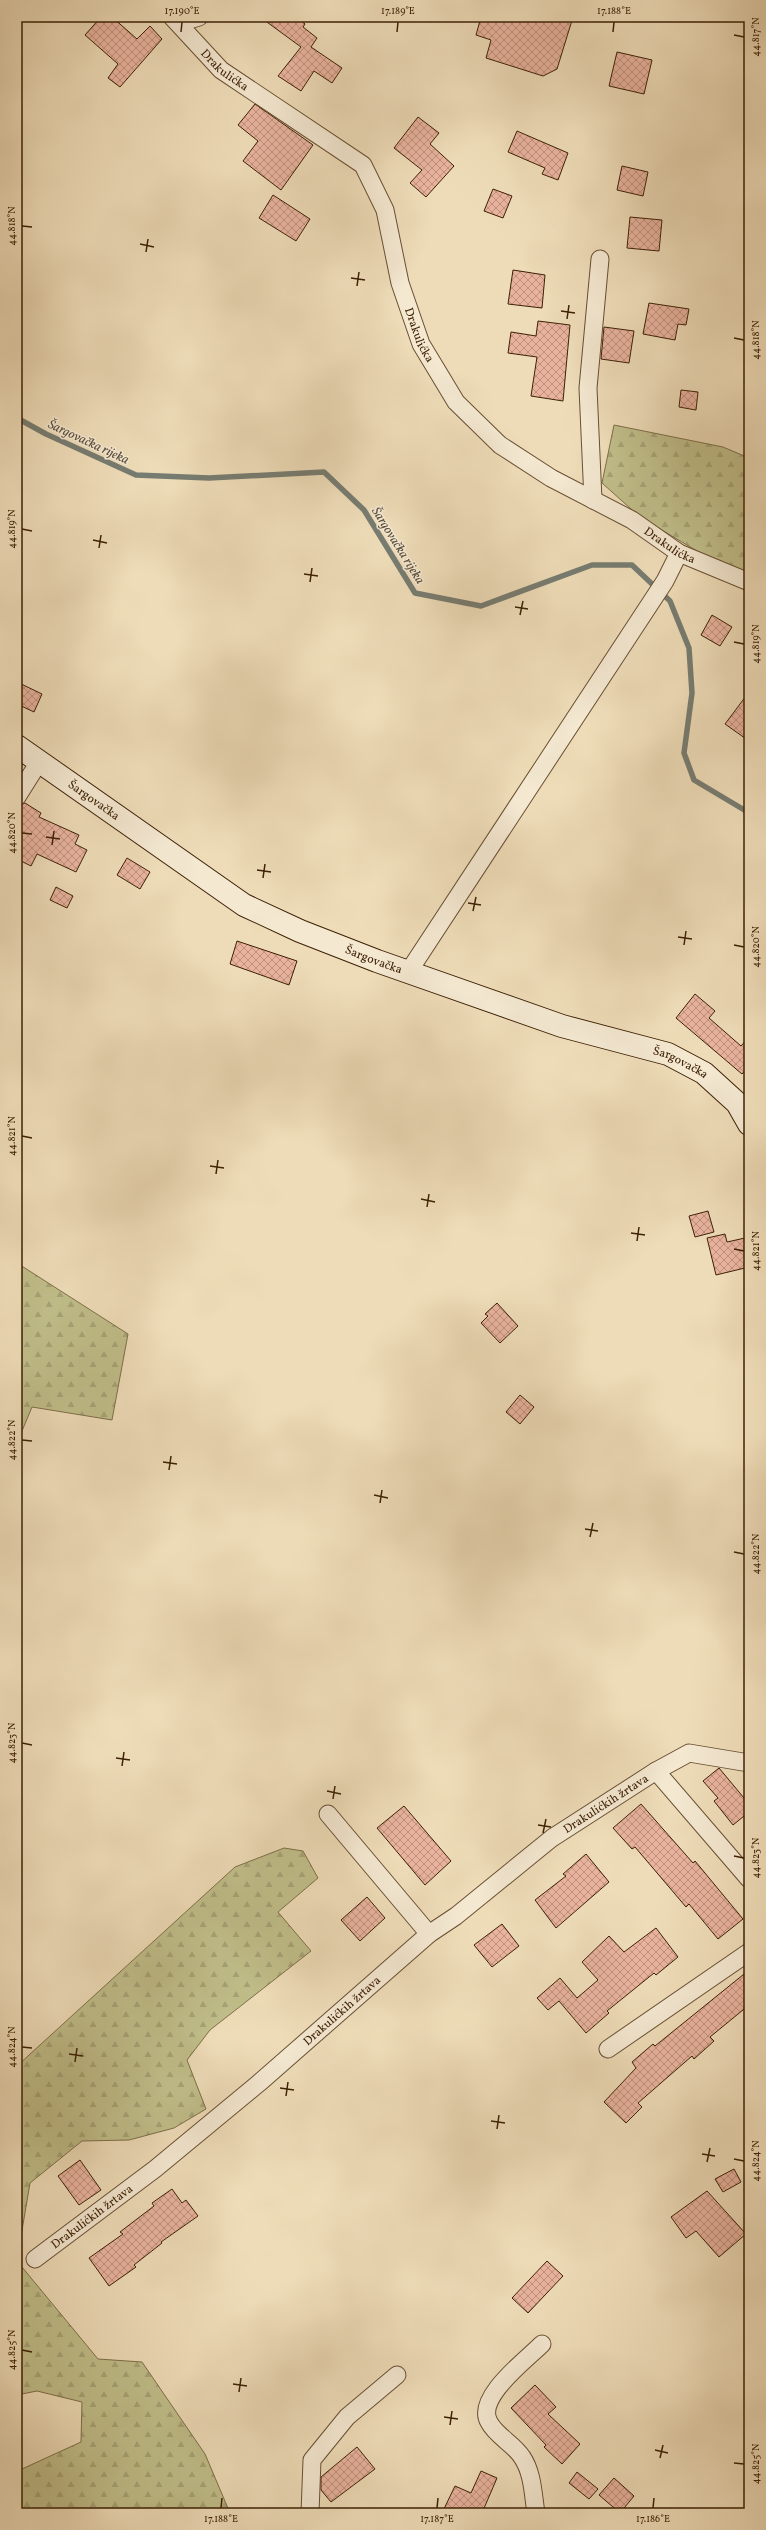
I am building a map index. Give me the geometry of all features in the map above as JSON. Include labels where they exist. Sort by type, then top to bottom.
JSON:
[{"type":"street","points":[[175,20],[199,17]]},
{"type":"street","name":"Drakulićka","points":[[175,20],[221,70],[363,165],[385,210],[400,283],[421,344],[456,402],[500,445],[551,478],[632,520],[679,553],[749,582]]},
{"type":"street","points":[[593,500],[588,388],[600,259]]},
{"type":"street","points":[[409,971],[665,581],[679,553]]},
{"type":"street","name":"Šargovačka","points":[[17,746],[244,905],[300,931],[562,1026],[668,1054],[704,1073],[737,1103],[749,1124]]},
{"type":"street","points":[[17,797],[38,762]]},
{"type":"street","name":"Drakulićkih žrtava","points":[[35,2259],[162,2164],[259,2083],[429,1934],[456,1916],[552,1838],[656,1771],[689,1753],[749,1763]]},
{"type":"street","name":"Drakulićkih žrtava","points":[[656,1771],[749,1879]]},
{"type":"street","points":[[328,1814],[429,1934]]},
{"type":"street","points":[[608,2049],[749,1952]]},
{"type":"street","points":[[536,2513],[532,2480],[522,2457],[489,2422],[485,2411],[489,2398],[542,2344]]},
{"type":"street","points":[[310,2513],[312,2460],[347,2417],[397,2375]]},
{"type":"green space","points":[[614,425],[723,447],[749,458],[749,582],[640,517],[602,483]]},
{"type":"green space","points":[[17,1263],[128,1334],[112,1420],[32,1407],[17,1443]]},
{"type":"green space","points":[[284,1848],[303,1851],[318,1878],[278,1912],[311,1951],[210,2030],[187,2060],[206,2109],[174,2128],[129,2140],[82,2141],[30,2183],[17,2260],[17,2066],[235,1867]]},
{"type":"green space","points":[[17,2261],[98,2359],[142,2362],[205,2454],[230,2513],[17,2513],[17,2474],[22,2469],[81,2442],[82,2402],[37,2391],[17,2395]]},
{"type":"building","points":[[101,17],[112,17],[137,39],[150,26],[162,39],[120,87],[108,78],[118,64],[85,35]]},
{"type":"building","points":[[260,17],[297,17],[305,24],[303,27],[317,38],[311,47],[342,68],[332,83],[314,71],[301,91],[278,76],[301,47]]},
{"type":"building","points":[[481,17],[573,17],[557,69],[543,76],[486,58],[491,40],[476,35]]},
{"type":"building","points":[[617,52],[652,60],[644,94],[609,86]]},
{"type":"building","points":[[255,104],[313,145],[281,190],[243,161],[258,141],[238,125]]},
{"type":"building","points":[[418,117],[439,133],[430,144],[454,166],[426,197],[410,183],[422,170],[394,148]]},
{"type":"building","points":[[517,131],[568,153],[558,180],[542,174],[545,168],[508,152]]},
{"type":"building","points":[[622,166],[648,172],[643,196],[617,190]]},
{"type":"building","points":[[493,189],[512,196],[503,218],[484,211]]},
{"type":"building","points":[[273,195],[310,219],[296,241],[259,218]]},
{"type":"building","points":[[630,217],[662,220],[659,251],[627,248]]},
{"type":"building","points":[[513,270],[545,275],[542,308],[508,304]]},
{"type":"building","points":[[649,303],[689,309],[686,325],[678,324],[675,340],[643,334]]},
{"type":"building","points":[[538,321],[570,325],[563,401],[531,396],[537,357],[508,353],[511,332],[536,336]]},
{"type":"building","points":[[604,327],[634,331],[629,363],[601,359]]},
{"type":"building","points":[[681,390],[698,392],[696,410],[679,407]]},
{"type":"building","points":[[712,615],[732,627],[720,646],[701,635]]},
{"type":"building","points":[[17,682],[42,694],[34,712],[17,704]]},
{"type":"building","points":[[749,692],[749,741],[725,724]]},
{"type":"building","points":[[25,803],[41,813],[39,817],[79,835],[75,844],[87,850],[76,872],[37,854],[31,866],[17,859],[17,847],[22,836],[17,833],[17,807]]},
{"type":"building","points":[[127,858],[150,872],[140,889],[117,875]]},
{"type":"building","points":[[56,887],[73,896],[67,908],[50,900]]},
{"type":"building","points":[[237,941],[297,961],[289,985],[230,964]]},
{"type":"building","points":[[695,994],[715,1011],[709,1018],[741,1046],[749,1037],[749,1066],[742,1074],[676,1018]]},
{"type":"building","points":[[708,1211],[714,1232],[695,1237],[689,1216]]},
{"type":"building","points":[[725,1234],[727,1242],[745,1238],[749,1267],[716,1275],[707,1238]]},
{"type":"building","points":[[497,1303],[518,1326],[500,1343],[481,1323],[488,1316],[485,1314]]},
{"type":"building","points":[[520,1395],[534,1407],[520,1424],[506,1412]]},
{"type":"building","points":[[719,1768],[749,1804],[749,1812],[733,1825],[714,1801],[718,1798],[703,1781]]},
{"type":"building","points":[[641,1804],[693,1863],[695,1861],[743,1919],[718,1939],[689,1904],[686,1907],[635,1847],[632,1849],[613,1828]]},
{"type":"building","points":[[404,1806],[451,1861],[425,1885],[377,1828]]},
{"type":"building","points":[[586,1854],[609,1882],[556,1928],[535,1900],[566,1876],[563,1874]]},
{"type":"building","points":[[367,1897],[385,1918],[360,1941],[341,1920]]},
{"type":"building","points":[[502,1924],[519,1946],[492,1967],[474,1945]]},
{"type":"building","points":[[656,1928],[678,1957],[656,1975],[654,1973],[607,2011],[609,2013],[586,2033],[559,2001],[548,2010],[537,1998],[560,1978],[577,1998],[598,1980],[582,1962],[609,1936],[624,1952]]},
{"type":"building","points":[[749,1970],[749,2005],[710,2037],[714,2041],[694,2059],[692,2056],[638,2103],[642,2107],[626,2123],[604,2102],[636,2068],[632,2062],[653,2044],[655,2046]]},
{"type":"building","points":[[80,2160],[101,2190],[79,2205],[58,2176]]},
{"type":"building","points":[[734,2169],[741,2182],[723,2192],[715,2179]]},
{"type":"building","points":[[172,2189],[182,2203],[186,2200],[198,2216],[161,2242],[162,2243],[134,2265],[136,2267],[109,2286],[89,2258],[123,2234],[120,2232],[154,2206],[152,2203]]},
{"type":"building","points":[[707,2191],[746,2234],[719,2257],[696,2231],[686,2238],[671,2217]]},
{"type":"building","points":[[547,2261],[563,2276],[528,2313],[512,2298]]},
{"type":"building","points":[[535,2385],[556,2407],[548,2414],[580,2444],[562,2464],[544,2447],[546,2445],[511,2408]]},
{"type":"building","points":[[357,2447],[375,2469],[331,2502],[321,2490],[321,2477]]},
{"type":"building","points":[[481,2471],[497,2478],[482,2513],[442,2513],[455,2486],[471,2493]]},
{"type":"building","points":[[577,2472],[598,2489],[589,2499],[569,2483]]},
{"type":"building","points":[[614,2478],[634,2496],[620,2513],[599,2495]]},
{"type":"waterway","name":"Šargovačka rijeka","points":[[17,418],[46,434],[136,475],[209,478],[324,472],[364,510],[415,593],[481,606],[592,565],[632,565],[670,601],[689,648],[692,693],[684,753],[694,780],[746,811],[749,829]]}]
